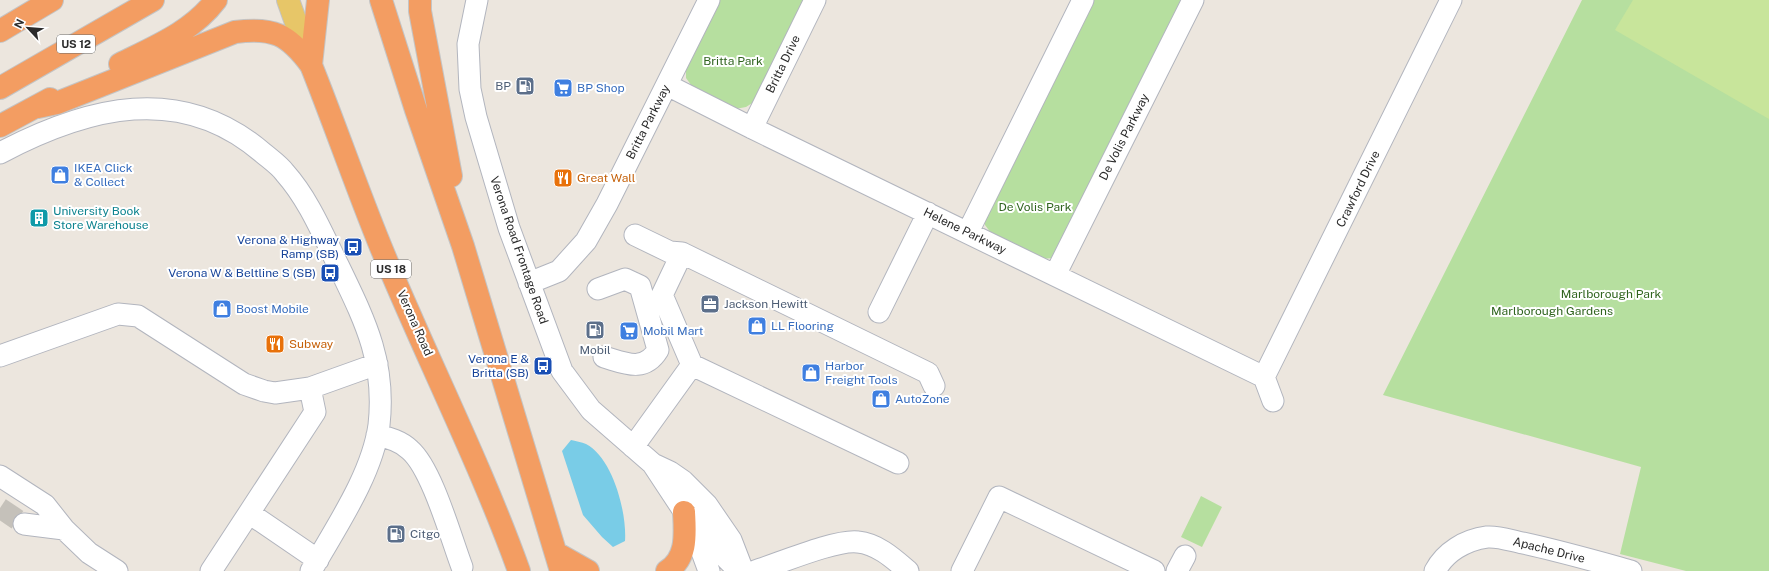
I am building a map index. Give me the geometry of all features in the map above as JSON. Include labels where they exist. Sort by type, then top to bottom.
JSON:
[{"type":"highway","points":[[0,31],[52,0]]},
{"type":"highway","name":"US 12","points":[[0,88],[153,0]]},
{"type":"highway","points":[[0,126],[38,107],[54,96],[176,36],[195,22],[216,0]]},
{"type":"highway","name":"US 18","points":[[310,65],[318,0]]},
{"type":"highway","points":[[381,0],[416,110],[463,246],[558,562],[588,571]]},
{"type":"highway","points":[[420,0],[420,11],[463,246]]},
{"type":"highway","points":[[38,107],[57,102],[235,32],[256,29],[276,34],[288,40],[300,51],[310,65]]},
{"type":"highway","name":"Verona Road","points":[[310,65],[381,246],[495,508],[519,571]]},
{"type":"highway","points":[[495,508],[505,571]]},
{"type":"highway","points":[[667,571],[674,567],[682,554],[685,539],[684,512]]},
{"type":"main road","name":"Verona Road","points":[[290,3],[310,65]]},
{"type":"street","name":"Verona Road Frontage Road","points":[[477,0],[468,44],[470,89],[496,187],[529,283],[562,370],[591,410],[653,464],[683,481],[707,505],[727,534],[742,571]]},
{"type":"street","name":"Britta Parkway","points":[[529,283],[559,271],[586,241],[607,204],[709,0]]},
{"type":"street","name":"Britta Drive","points":[[752,128],[815,0]]},
{"type":"street","points":[[968,232],[1084,0]]},
{"type":"street","name":"De Volis Parkway","points":[[1055,275],[1193,0]]},
{"type":"street","name":"Crawford Drive","points":[[1264,377],[1452,0]]},
{"type":"street","name":"Helene Parkway","points":[[667,85],[752,128],[1264,377]]},
{"type":"street","points":[[0,153],[64,124],[101,113],[152,107],[187,113],[222,124],[253,144],[284,172],[308,204],[364,320],[373,343],[377,364],[380,408],[377,435],[351,501],[315,565],[249,513]]},
{"type":"street","points":[[879,312],[928,213]]},
{"type":"street","points":[[635,235],[670,252],[682,253],[928,372],[934,386]]},
{"type":"street","points":[[682,253],[662,295],[692,365],[898,463]]},
{"type":"street","points":[[598,289],[625,279],[640,286],[658,350],[652,359],[636,366],[604,357]]},
{"type":"street","points":[[0,356],[118,314],[138,316],[244,384],[256,389],[275,393],[310,388],[377,364]]},
{"type":"street","points":[[633,447],[692,365]]},
{"type":"street","points":[[1264,377],[1273,401]]},
{"type":"street","points":[[211,571],[315,412],[310,388]]},
{"type":"street","points":[[377,435],[403,444],[422,464],[432,486],[462,567]]},
{"type":"street","name":"Verona Road Frontage Road","points":[[653,464],[694,529],[709,571]]},
{"type":"street","points":[[0,476],[45,505],[64,529],[89,553],[117,571]]},
{"type":"street","points":[[672,493],[698,515],[722,554],[742,571]]},
{"type":"street","points":[[962,571],[999,497],[1154,571]]},
{"type":"street","points":[[24,524],[64,529]]},
{"type":"street","name":"Apache Drive","points":[[1435,571],[1441,560],[1453,550],[1466,543],[1488,537],[1500,538],[1631,571]]},
{"type":"street","points":[[755,571],[830,546],[850,542],[859,542],[872,546],[894,559],[908,571]]},
{"type":"green space","name":"Britta Park","points":[[720,0],[806,0],[757,100],[746,107],[735,109],[694,89],[686,78],[686,67]]},
{"type":"green space","name":"De Volis Park","points":[[1092,0],[1185,0],[1052,258],[1043,259],[991,233],[985,225],[984,215]]},
{"type":"green space","name":"Marlborough Park","points":[[1582,0],[1769,0],[1769,571],[1686,571],[1620,554],[1641,467],[1383,395]]},
{"type":"green space","points":[[1633,0],[1769,0],[1769,119],[1615,30]]},
{"type":"green space","points":[[1201,496],[1222,507],[1202,547],[1181,537]]},
{"type":"water","points":[[571,440],[586,444],[596,451],[611,473],[621,502],[625,529],[625,541],[613,547],[583,515],[562,451]]},
{"type":"tunnel","points":[[0,508],[24,524]]},
{"type":"place","name":"BP","points":[[525,86]]},
{"type":"place","name":"BP Shop","points":[[563,88]]},
{"type":"place","name":"IKEA Click & Collect","points":[[60,175]]},
{"type":"place","name":"Great Wall","points":[[563,178]]},
{"type":"place","name":"University Book Store Warehouse","points":[[39,218]]},
{"type":"place","name":"Verona & Highway Ramp (SB)","points":[[353,247]]},
{"type":"place","name":"Verona W & Beltline S (SB)","points":[[330,273]]},
{"type":"place","name":"Jackson Hewitt","points":[[710,304]]},
{"type":"place","name":"Boost Mobile","points":[[222,309]]},
{"type":"place","name":"LL Flooring","points":[[757,326]]},
{"type":"place","name":"Mobil","points":[[595,330]]},
{"type":"place","name":"Mobil Mart","points":[[629,331]]},
{"type":"place","name":"Subway","points":[[275,344]]},
{"type":"place","name":"Verona E & Britta (SB)","points":[[543,366]]},
{"type":"place","name":"Harbor Freight Tools","points":[[811,373]]},
{"type":"place","name":"AutoZone","points":[[881,399]]},
{"type":"place","name":"Citgo","points":[[396,534]]},
{"type":"park label","name":"Marlborough Gardens","points":[[1552,311]]}]
